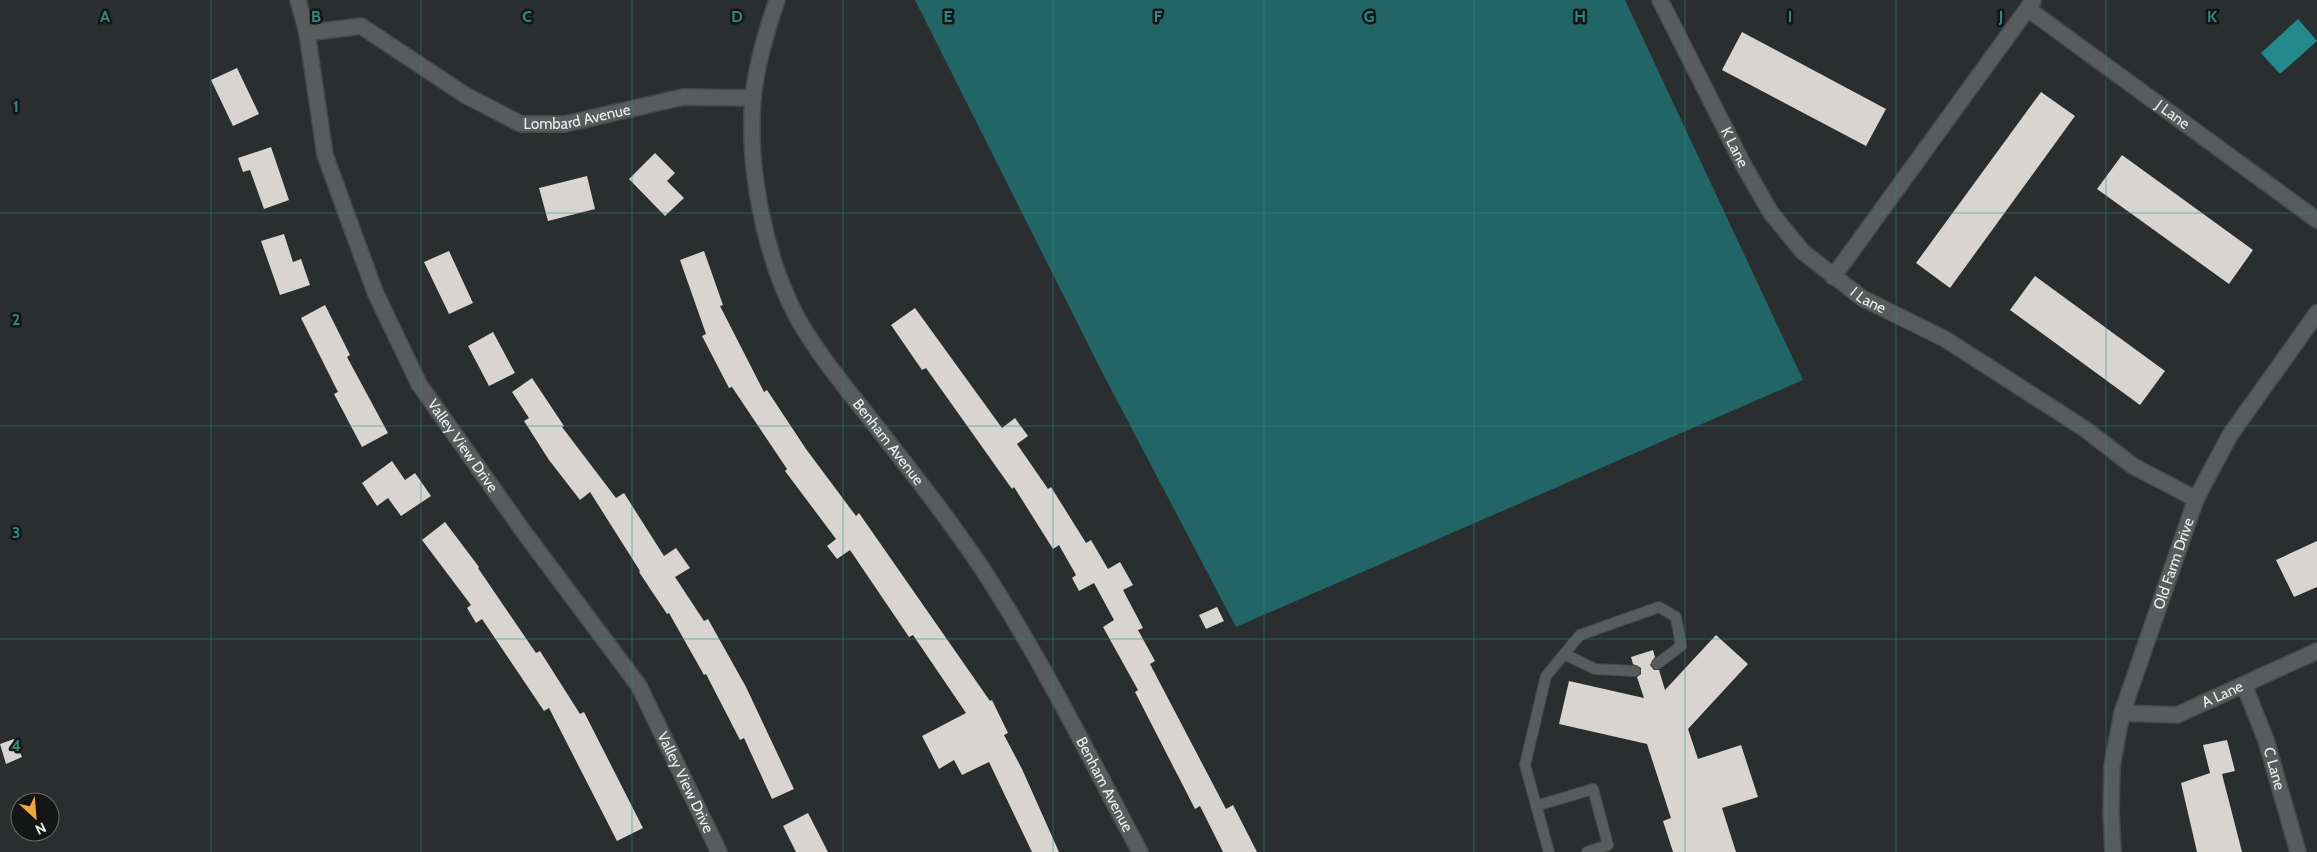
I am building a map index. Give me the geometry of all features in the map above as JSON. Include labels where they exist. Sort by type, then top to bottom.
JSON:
[{"type":"street","name":"Valley View Drive","points":[[298,0],[307,33],[325,155],[375,292],[419,384],[526,535],[639,686],[719,852]]},
{"type":"street","name":"Benham Avenue","points":[[777,0],[760,55],[753,98],[752,138],[759,199],[767,239],[780,278],[798,318],[819,353],[938,504],[989,579],[1052,685],[1140,852]]},
{"type":"street","name":"K Lane","points":[[1660,0],[1744,166],[1771,214],[1802,252],[1833,277]]},
{"type":"street","points":[[1833,277],[2031,4]]},
{"type":"street","name":"J Lane","points":[[2031,4],[2317,220]]},
{"type":"street","name":"Lombard Avenue","points":[[307,33],[361,26],[464,95],[521,124],[565,124],[683,97],[753,98]]},
{"type":"street","name":"I Lane","points":[[1833,277],[1862,298],[1944,339],[1978,359],[2085,429],[2133,466],[2196,499]]},
{"type":"street","name":"Old Farm Drive","points":[[2113,850],[2112,766],[2122,712],[2196,499],[2230,435],[2317,313]]},
{"type":"street","name":"A Lane","points":[[2122,712],[2177,715],[2317,651]]},
{"type":"street","name":"C Lane","points":[[2244,685],[2266,740],[2298,852]]},
{"type":"lane","points":[[1550,852],[1525,765],[1546,676],[1580,634],[1659,607],[1676,617],[1681,646],[1657,664]]},
{"type":"lane","points":[[1564,654],[1595,669],[1635,671]]},
{"type":"lane","points":[[1536,806],[1593,790],[1608,845],[1587,852]]},
{"type":"shaded area","points":[[915,0],[1625,0],[1803,380],[1236,627],[1102,372]]},
{"type":"shaded area","points":[[2298,19],[2317,41],[2280,74],[2261,53]]},
{"type":"building","points":[[1742,32],[1886,109],[1866,146],[1722,70]]},
{"type":"building","points":[[237,68],[259,114],[233,126],[211,80]]},
{"type":"building","points":[[2041,92],[2075,116],[1950,288],[1916,263]]},
{"type":"building","points":[[271,147],[289,200],[264,209],[250,170],[243,172],[238,158]]},
{"type":"building","points":[[655,153],[675,173],[667,181],[684,198],[665,216],[629,179]]},
{"type":"building","points":[[2122,155],[2253,250],[2229,284],[2097,189]]},
{"type":"building","points":[[587,176],[595,209],[548,221],[539,188]]},
{"type":"building","points":[[284,234],[293,262],[301,259],[310,285],[280,295],[261,241]]},
{"type":"building","points":[[449,251],[473,303],[449,314],[424,262]]},
{"type":"building","points":[[704,251],[723,305],[720,306],[764,392],[767,390],[806,449],[856,516],[859,513],[990,701],[992,700],[1008,733],[1004,735],[1022,769],[1059,852],[1032,852],[989,762],[962,775],[954,760],[939,769],[922,736],[966,713],[913,635],[909,637],[850,550],[837,559],[827,546],[836,539],[785,471],[787,469],[732,387],[729,388],[702,336],[706,334],[680,260]]},
{"type":"building","points":[[2035,276],[2165,371],[2140,405],[2010,310]]},
{"type":"building","points":[[325,305],[350,355],[347,357],[388,433],[362,447],[334,394],[338,392],[301,318]]},
{"type":"building","points":[[915,308],[1002,428],[1015,418],[1028,436],[1017,444],[1048,489],[1051,487],[1086,543],[1091,540],[1108,569],[1120,562],[1133,585],[1123,590],[1143,628],[1138,630],[1155,661],[1150,664],[1226,809],[1233,805],[1257,852],[1223,852],[1200,806],[1195,809],[1135,692],[1138,690],[1103,627],[1114,620],[1094,583],[1079,591],[1072,578],[1076,575],[1059,545],[1053,549],[1014,487],[1012,489],[926,368],[922,370],[891,325]]},
{"type":"building","points":[[493,332],[515,373],[489,386],[468,346]]},
{"type":"building","points":[[532,378],[564,426],[562,427],[616,498],[624,493],[664,556],[676,548],[690,568],[675,577],[704,621],[708,619],[746,687],[794,789],[772,799],[744,738],[740,740],[706,674],[704,675],[669,613],[667,614],[639,572],[590,492],[580,500],[549,460],[524,421],[529,418],[512,392]]},
{"type":"building","points":[[392,461],[405,480],[415,473],[431,496],[401,516],[388,498],[377,506],[362,483]]},
{"type":"building","points":[[445,522],[479,567],[536,653],[540,651],[580,714],[584,712],[643,828],[617,841],[549,708],[544,711],[482,619],[476,623],[467,608],[471,605],[422,540]]},
{"type":"building","points":[[2317,541],[2317,587],[2294,597],[2276,560]]},
{"type":"building","points":[[1217,607],[1224,621],[1206,629],[1199,615]]},
{"type":"building","points":[[1716,635],[1748,664],[1688,729],[1698,759],[1741,745],[1758,797],[1722,808],[1736,852],[1673,852],[1663,821],[1671,818],[1647,744],[1559,724],[1569,681],[1644,698],[1637,677],[1641,674],[1641,668],[1633,664],[1631,657],[1653,650],[1655,657],[1650,665],[1654,670],[1659,670],[1665,690]]},
{"type":"building","points":[[14,739],[22,757],[6,764],[0,744]]},
{"type":"building","points":[[2227,740],[2235,771],[2222,774],[2242,852],[2197,852],[2181,783],[2210,773],[2203,745]]},
{"type":"building","points":[[808,813],[828,852],[796,852],[783,826]]}]
